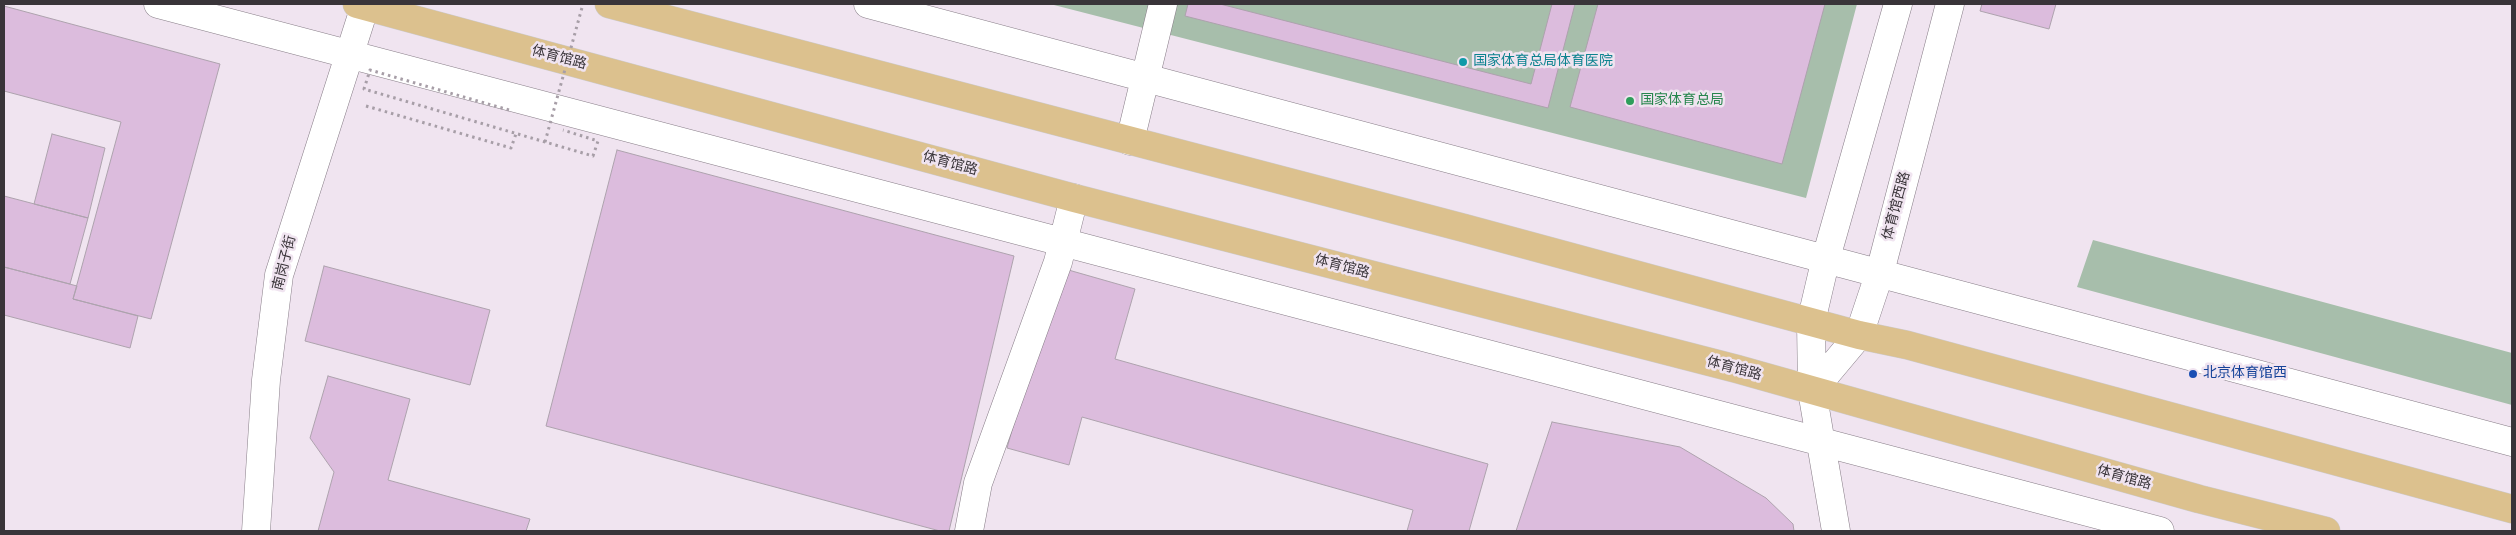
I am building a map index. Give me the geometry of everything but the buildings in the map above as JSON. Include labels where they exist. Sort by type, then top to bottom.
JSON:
[{"type":"main road","points":[[609,4],[1811,322],[1907,345],[2512,508]]},
{"type":"main road","name":"体育馆路","points":[[361,5],[1074,198],[1737,369],[1812,392],[2199,499],[2326,531]]},
{"type":"street","points":[[158,4],[1063,244],[1819,440],[2160,531]]},
{"type":"street","points":[[868,4],[1880,272],[2512,442]]},
{"type":"street","points":[[1130,141],[1163,4]]},
{"type":"street","points":[[1836,531],[1812,392],[1811,322],[1826,258],[1898,4]]},
{"type":"street","name":"体育馆西路","points":[[1812,392],[1859,334],[1880,272],[1950,4]]},
{"type":"street","name":"南岗子街","points":[[256,531],[266,380],[279,275],[350,55],[361,5]]},
{"type":"street","points":[[969,531],[978,483],[1055,272],[1074,198]]},
{"type":"path","points":[[545,142],[583,4]]},
{"type":"path","points":[[509,110],[370,70],[364,89],[593,156],[598,141],[563,130]]},
{"type":"path","points":[[363,104],[511,148],[519,124]]},
{"type":"green space","name":"国家体育总局","points":[[1050,4],[1857,4],[1806,198]]},
{"type":"green space","points":[[2093,240],[2512,353],[2512,405],[2077,287]]},
{"type":"place","name":"国家体育总局体育医院","points":[[1463,62]]},
{"type":"place","name":"国家体育总局","points":[[1630,101]]},
{"type":"place","name":"北京体育馆西","points":[[2193,374]]}]
